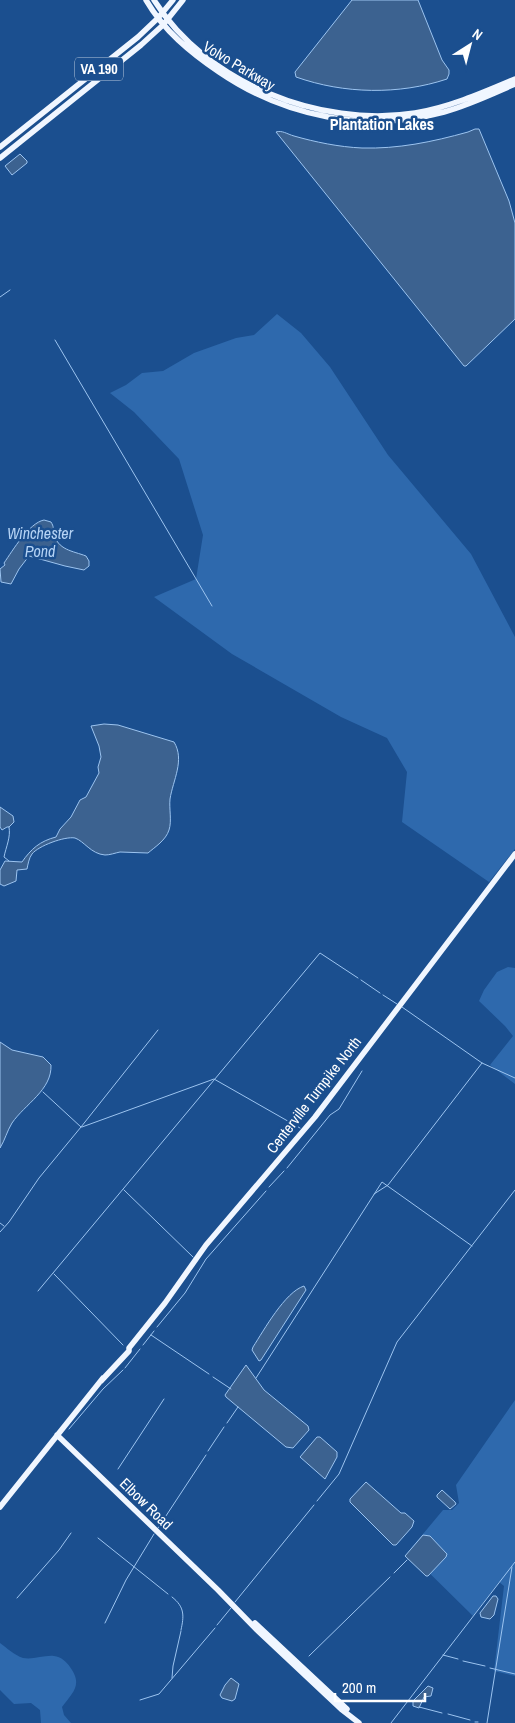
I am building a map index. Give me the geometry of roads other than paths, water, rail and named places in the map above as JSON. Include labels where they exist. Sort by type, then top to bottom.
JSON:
[{"type":"main road","name":"Volvo Parkway","points":[[146,0],[163,25],[194,54],[243,87],[291,108],[328,117],[377,121],[422,117],[467,104],[515,84]]},
{"type":"main road","name":"Volvo Parkway","points":[[154,0],[168,19],[200,51],[240,79],[286,100],[328,112],[378,116],[419,112],[465,100],[515,79]]},
{"type":"main road","name":"VA 190","points":[[0,147],[132,42],[158,18],[173,0]]},
{"type":"main road","name":"VA 190","points":[[0,158],[135,50],[163,25],[184,0]]},
{"type":"main road","name":"Centerville Turnpike North","points":[[0,1508],[57,1435],[123,1357],[165,1303],[206,1245],[315,1117],[515,854]]},
{"type":"main road","name":"Elbow Road","points":[[57,1435],[218,1590],[271,1644],[341,1709],[361,1723]]},
{"type":"water","points":[[352,0],[418,0],[442,60],[449,70],[447,79],[410,88],[372,90],[333,87],[296,77],[295,72]]},
{"type":"water","points":[[479,129],[509,201],[515,223],[515,319],[464,366],[276,132],[336,145],[375,148],[428,142]]},
{"type":"water","points":[[20,154],[27,163],[12,175],[5,166]]},
{"type":"water","name":"Winchester Pond","points":[[44,520],[51,522],[58,543],[66,549],[86,556],[89,566],[84,570],[29,556],[11,584],[1,582],[0,569],[5,565],[4,563],[12,551],[27,531],[38,522]]},
{"type":"water","points":[[104,724],[118,725],[174,742],[177,749],[178,763],[170,799],[170,826],[168,834],[148,853],[120,852],[105,855],[92,850],[75,838],[59,840],[35,851],[30,857],[27,869],[17,870],[16,881],[4,886],[0,884],[0,870],[5,861],[22,862],[36,846],[56,837],[60,829],[71,817],[80,800],[86,797],[99,773],[98,767],[101,757],[91,726]]},
{"type":"water","points":[[0,807],[13,816],[14,822],[2,830],[0,827]]},
{"type":"water","points":[[0,1042],[12,1050],[43,1057],[51,1065],[50,1074],[43,1089],[17,1116],[0,1148]]},
{"type":"water","points":[[304,1286],[306,1290],[259,1361],[252,1350],[253,1347],[282,1303]]},
{"type":"water","points":[[246,1365],[264,1390],[308,1426],[309,1430],[293,1448],[286,1447],[226,1397],[225,1395]]},
{"type":"water","points":[[317,1437],[320,1437],[337,1452],[337,1457],[325,1479],[300,1457]]},
{"type":"water","points":[[366,1482],[401,1513],[405,1513],[414,1521],[412,1527],[396,1545],[393,1545],[350,1502],[350,1499]]},
{"type":"water","points":[[442,1490],[456,1504],[450,1509],[437,1497]]},
{"type":"water","points":[[423,1535],[430,1536],[447,1554],[428,1576],[405,1556]]},
{"type":"water","points":[[493,1596],[496,1596],[498,1599],[494,1615],[490,1619],[481,1617],[480,1613]]},
{"type":"water","points":[[231,1678],[239,1684],[235,1699],[232,1701],[222,1698],[220,1695]]},
{"type":"water","points":[[428,1686],[433,1688],[431,1696],[424,1697],[419,1708],[413,1706],[413,1701]]},
{"type":"waterway","points":[[0,297],[10,290]]},
{"type":"waterway","points":[[55,340],[212,606]]},
{"type":"waterway","points":[[9,827],[9,838],[4,857],[9,861]]},
{"type":"waterway","points":[[38,1291],[320,953],[358,978]]},
{"type":"waterway","points":[[361,980],[380,993]]},
{"type":"waterway","points":[[383,995],[397,1004]]},
{"type":"waterway","points":[[402,1007],[482,1063],[515,1078]]},
{"type":"waterway","points":[[0,1232],[39,1178],[158,1030]]},
{"type":"waterway","points":[[374,1194],[388,1185],[482,1063]]},
{"type":"waterway","points":[[287,1168],[330,1115],[339,1109],[362,1071]]},
{"type":"waterway","points":[[82,1127],[214,1079],[300,1128]]},
{"type":"waterway","points":[[43,1092],[81,1127]]},
{"type":"waterway","points":[[269,1187],[284,1171]]},
{"type":"waterway","points":[[256,1378],[382,1182],[472,1246]]},
{"type":"waterway","points":[[124,1190],[193,1257]]},
{"type":"waterway","points":[[317,1501],[339,1474],[397,1342],[515,1190]]},
{"type":"waterway","points":[[157,1327],[185,1293],[206,1259],[266,1191]]},
{"type":"waterway","points":[[0,1223],[4,1226]]},
{"type":"waterway","points":[[54,1274],[123,1345]]},
{"type":"waterway","points":[[143,1345],[154,1331]]},
{"type":"waterway","points":[[151,1335],[209,1374]]},
{"type":"waterway","points":[[125,1368],[140,1349]]},
{"type":"waterway","points":[[69,1429],[103,1389],[123,1370]]},
{"type":"waterway","points":[[213,1377],[231,1389]]},
{"type":"waterway","points":[[118,1469],[164,1399]]},
{"type":"waterway","points":[[227,1423],[238,1407]]},
{"type":"waterway","points":[[208,1451],[224,1427]]},
{"type":"waterway","points":[[158,1528],[206,1455]]},
{"type":"waterway","points":[[235,1602],[314,1505]]},
{"type":"waterway","points":[[17,1598],[59,1550],[71,1533]]},
{"type":"waterway","points":[[105,1623],[126,1580],[154,1534]]},
{"type":"waterway","points":[[98,1538],[168,1594]]},
{"type":"waterway","points":[[394,1573],[407,1560]]},
{"type":"waterway","points":[[391,1723],[515,1562]]},
{"type":"waterway","points":[[487,1723],[512,1567]]},
{"type":"waterway","points":[[309,1656],[390,1577]]},
{"type":"waterway","points":[[172,1597],[181,1608],[183,1620],[181,1630]]},
{"type":"waterway","points":[[217,1625],[231,1608]]},
{"type":"waterway","points":[[140,1700],[159,1694],[215,1628]]},
{"type":"waterway","points":[[172,1678],[181,1631]]},
{"type":"waterway","points":[[443,1655],[458,1659]]},
{"type":"waterway","points":[[463,1661],[485,1666]]},
{"type":"waterway","points":[[490,1668],[515,1674]]},
{"type":"waterway","points":[[419,1707],[442,1713]]},
{"type":"waterway","points":[[448,1714],[470,1720]]},
{"type":"district","name":"Plantation Lakes","points":[[382,124]]}]
